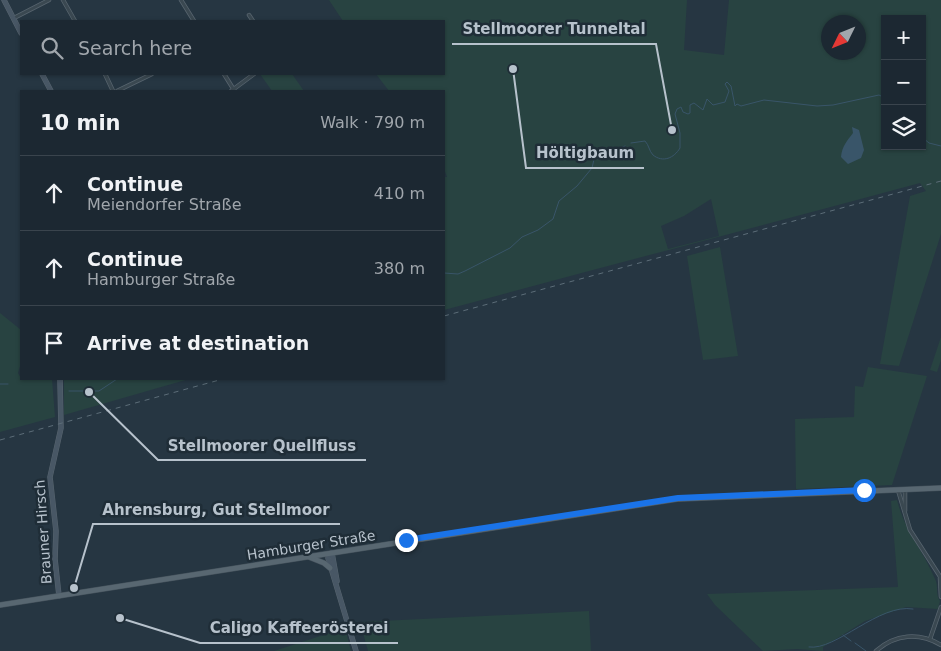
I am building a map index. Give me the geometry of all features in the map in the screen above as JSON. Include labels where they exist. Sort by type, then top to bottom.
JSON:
[{"type":"main road","name":"Hamburger Straße","points":[[0,605],[641,503],[691,498],[941,488]]},
{"type":"main road","points":[[308,556],[324,562],[330,568]]},
{"type":"street","points":[[4,0],[20,31]]},
{"type":"street","points":[[14,18],[49,0]]},
{"type":"street","points":[[63,0],[74,20]]},
{"type":"street","points":[[181,0],[193,20]]},
{"type":"street","points":[[249,15],[252,20]]},
{"type":"street","points":[[43,75],[50,90]]},
{"type":"street","points":[[106,75],[114,90]]},
{"type":"street","points":[[117,90],[150,75]]},
{"type":"street","points":[[224,75],[232,90]]},
{"type":"street","points":[[233,90],[253,75]]},
{"type":"street","name":"Brauner Hirsch","points":[[59,596],[50,477],[61,428],[60,380]]},
{"type":"street","points":[[902,490],[905,513],[910,530],[941,578],[941,597]]},
{"type":"street","points":[[902,490],[905,513]]},
{"type":"street","points":[[332,553],[327,559],[337,584]]},
{"type":"street","points":[[332,553],[337,584],[356,651]]},
{"type":"street","points":[[930,639],[941,607]]},
{"type":"street","points":[[876,651],[887,643],[903,637],[916,636],[930,639],[941,645]]},
{"type":"green space","points":[[329,0],[687,0],[684,50],[724,55],[729,0],[941,0],[941,234],[899,366],[880,364],[910,196],[926,191],[920,183],[445,310],[445,177],[447,177],[445,172],[445,90],[388,90],[377,75],[445,75],[445,20],[342,20]],"holes":[[[711,199],[719,236],[668,249],[661,226],[684,216]]]},
{"type":"green space","points":[[261,75],[293,75],[303,90],[271,90]]},
{"type":"green space","points":[[720,247],[738,356],[703,360],[687,256]]},
{"type":"green space","points":[[0,313],[20,329],[20,366],[18,373],[20,380],[52,380],[55,417],[0,432]]},
{"type":"green space","points":[[941,337],[941,360],[937,372],[930,370]]},
{"type":"green space","points":[[868,367],[927,376],[892,485],[796,489],[795,419],[854,417],[855,386],[863,387]]},
{"type":"green space","points":[[64,380],[186,380],[64,415]]},
{"type":"green space","points":[[897,500],[909,531],[936,582],[940,601],[938,609],[906,607],[865,621],[823,647],[823,651],[797,649],[763,651],[715,605],[707,594],[898,587],[891,501]]},
{"type":"green space","points":[[589,611],[591,651],[368,651],[360,622]]},
{"type":"green space","points":[[345,628],[351,651],[274,651]]},
{"type":"water","points":[[852,127],[859,130],[864,150],[861,158],[848,164],[841,157],[847,141],[853,133]]},
{"type":"waterway","points":[[631,143],[645,141],[653,155],[661,159],[671,157],[680,148],[680,133],[675,114],[677,109],[681,107],[683,112],[688,114],[690,113],[690,105],[694,103],[703,110],[707,99],[713,105],[725,102],[729,91],[725,84],[727,82],[731,86],[735,106],[737,104],[741,106],[764,100],[817,106],[833,105],[881,96]]},
{"type":"waterway","points":[[926,140],[941,146]]},
{"type":"waterway","points":[[445,273],[458,274],[465,271],[510,248],[522,237],[538,230],[553,219],[559,201],[577,186],[592,168],[595,155],[602,152],[609,154],[625,146]]},
{"type":"waterway","points":[[69,391],[99,391],[116,380]]},
{"type":"waterway","points":[[0,384],[8,384]]},
{"type":"waterway","points":[[809,647],[832,642],[886,613],[900,609],[913,609]]},
{"type":"waterway","points":[[843,635],[851,641]]},
{"type":"waterway","points":[[855,643],[866,651]]},
{"type":"railway","points":[[445,316],[941,181]]},
{"type":"railway","points":[[0,440],[219,380]]},
{"type":"place","name":"Höltigbaum","points":[[513,69]]},
{"type":"place","name":"Stellmoorer Tunneltal","points":[[672,130]]},
{"type":"place","name":"Stellmoorer Quellfluss","points":[[89,392]]},
{"type":"place","name":"Ahrensburg, Gut Stellmoor","points":[[74,588]]},
{"type":"place","name":"Caligo Kaffeerösterei","points":[[120,618]]},
{"type":"route","points":[[406,540],[678,498],[864,490]]}]
